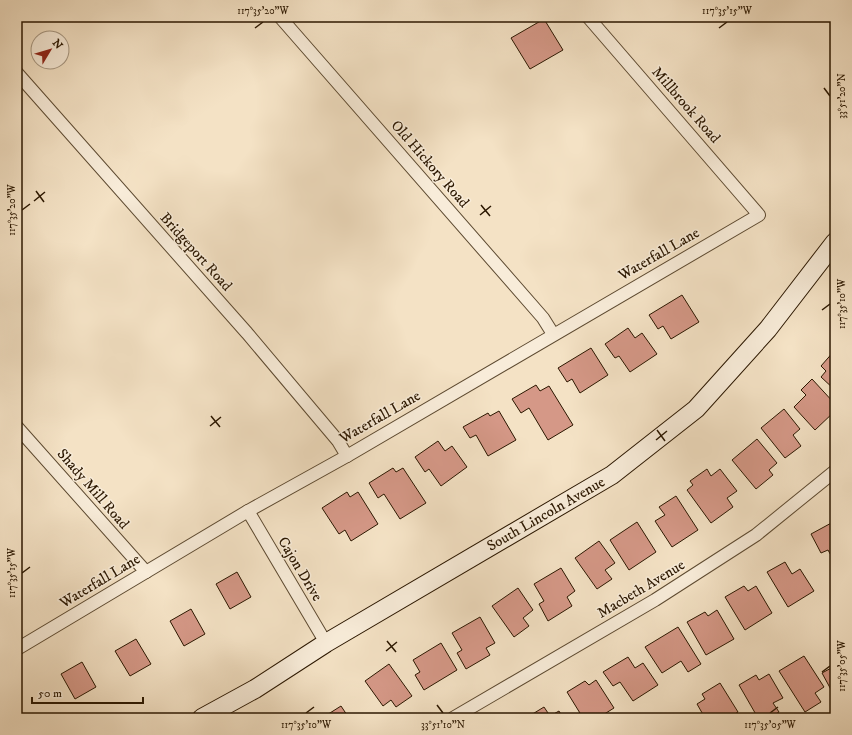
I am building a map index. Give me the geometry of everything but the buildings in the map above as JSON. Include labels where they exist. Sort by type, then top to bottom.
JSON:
[{"type":"main road","name":"South Lincoln Avenue","points":[[202,718],[255,689],[326,643],[612,475],[696,409],[768,329],[835,242]]},
{"type":"street","name":"Old Hickory Road","points":[[280,17],[543,318],[553,334]]},
{"type":"street","name":"Millbrook Road","points":[[588,17],[759,215]]},
{"type":"street","name":"Bridgeport Road","points":[[17,73],[247,333],[338,441],[347,456]]},
{"type":"street","name":"Waterfall Lane","points":[[17,649],[248,511],[347,456],[553,334],[759,215]]},
{"type":"street","name":"Shady Mill Road","points":[[17,427],[146,572]]},
{"type":"street","name":"Macbeth Avenue","points":[[453,718],[655,600],[756,535],[835,471]]},
{"type":"street","name":"Cajon Drive","points":[[248,511],[326,643]]}]
